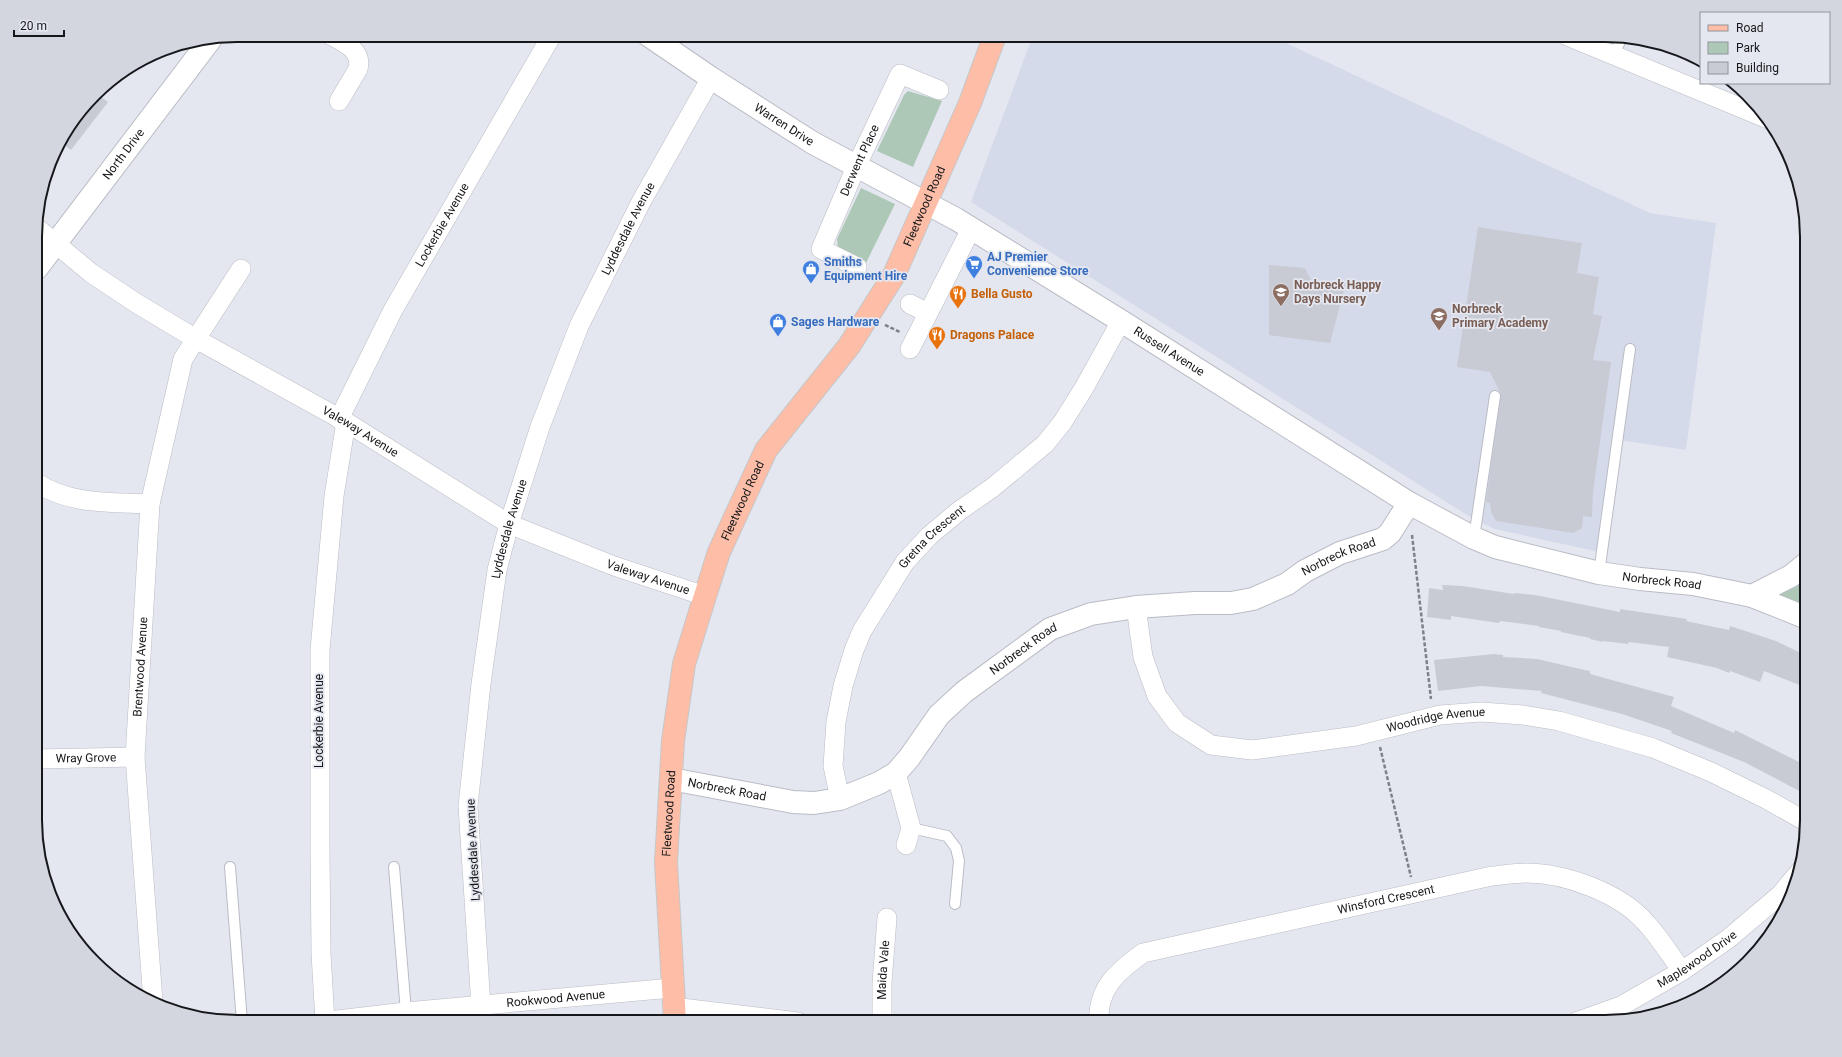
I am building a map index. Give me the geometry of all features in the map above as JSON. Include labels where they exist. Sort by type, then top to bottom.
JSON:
[{"type":"main road","name":"Fleetwood Road","points":[[673,1006],[666,862],[674,741],[684,664],[719,552],[766,450],[849,346],[894,275],[970,103],[992,42]]},
{"type":"street","points":[[339,101],[360,64],[352,47],[343,42]]},
{"type":"street","name":"Lockerbie Avenue","points":[[323,1015],[320,850],[320,650],[342,420],[393,310],[548,42]]},
{"type":"street","name":"Warren Drive","points":[[664,42],[711,78],[795,132],[926,205]]},
{"type":"street","points":[[1582,42],[1756,113]]},
{"type":"street","name":"North Drive","points":[[42,261],[201,46]]},
{"type":"street","name":"Derwent Place","points":[[857,267],[821,249],[856,167],[900,74],[939,90]]},
{"type":"street","name":"Lyddesdale Avenue","points":[[482,1013],[468,806],[481,684],[497,570],[509,524],[540,427],[579,326],[641,202],[711,78]]},
{"type":"street","name":"Russell Avenue","points":[[926,205],[956,219],[1121,321],[1409,503]]},
{"type":"street","points":[[913,345],[972,229]]},
{"type":"street","name":"Valeway Avenue","points":[[42,232],[91,273],[136,303],[196,339],[342,420],[509,524],[627,571],[705,596]]},
{"type":"street","name":"Brentwood Avenue","points":[[153,996],[135,757],[150,504],[183,359],[241,269]]},
{"type":"street","points":[[910,304],[928,313]]},
{"type":"street","name":"Gretna Crescent","points":[[840,799],[833,766],[836,722],[843,686],[854,650],[862,631],[905,562],[929,536],[959,510],[992,488],[1045,444],[1062,423],[1080,394],[1121,321]]},
{"type":"street","points":[[42,486],[51,492],[71,499],[150,504]]},
{"type":"street","name":"Norbreck Road","points":[[672,779],[793,802],[814,803],[840,799],[879,783],[896,773],[909,758],[939,715],[964,692],[1050,629],[1091,614],[1136,607],[1195,603],[1232,603],[1253,599],[1287,584],[1305,571],[1340,553],[1383,539],[1390,533],[1409,503],[1474,538],[1495,547],[1599,573],[1693,584],[1752,596],[1800,615]]},
{"type":"street","points":[[1752,596],[1790,576],[1800,568]]},
{"type":"street","name":"Woodridge Avenue","points":[[1136,607],[1143,657],[1157,696],[1177,723],[1211,745],[1252,750],[1356,736],[1434,717],[1481,712],[1523,715],[1559,721],[1653,748],[1718,776],[1766,799],[1800,818]]},
{"type":"street","name":"Wray Grove","points":[[42,759],[135,757]]},
{"type":"street","points":[[896,773],[908,837]]},
{"type":"street","name":"Winsford Crescent","points":[[1098,1015],[1098,1008],[1105,989],[1122,969],[1143,953],[1415,892],[1492,876],[1526,873],[1558,876],[1593,887],[1623,903],[1647,923],[1682,971]]},
{"type":"street","name":"Maplewood Drive","points":[[1613,1015],[1624,1013],[1728,939],[1780,894],[1790,882]]},
{"type":"street","name":"Maida Vale","points":[[882,1015],[882,983],[887,918]]},
{"type":"street","name":"Rookwood Avenue","points":[[381,1015],[406,1012],[482,1013],[673,1006],[743,1015]]},
{"type":"lane","points":[[1614,55],[1620,42]]},
{"type":"lane","points":[[1599,573],[1630,349]]},
{"type":"lane","points":[[1474,538],[1495,396]]},
{"type":"lane","points":[[908,837],[947,836],[956,848],[959,861],[955,904]]},
{"type":"lane","points":[[230,867],[241,1015]]},
{"type":"lane","points":[[394,867],[406,1012]]},
{"type":"path","points":[[869,316],[913,345]]},
{"type":"path","points":[[1409,503],[1434,717]]},
{"type":"path","points":[[1376,731],[1415,892]]},
{"type":"shaded area","name":"Norbreck Primary Academy","points":[[1030,42],[1284,42],[1650,213],[1716,223],[1686,450],[1619,440],[1604,553],[1495,529],[1475,520],[971,202]]},
{"type":"green space","points":[[908,91],[942,101],[913,167],[877,151],[904,95]]},
{"type":"green space","points":[[861,188],[895,204],[866,263],[838,249],[837,239]]},
{"type":"green space","points":[[1800,567],[1800,605],[1764,590]]},
{"type":"building","points":[[101,97],[108,102],[71,150],[65,145],[68,139],[82,118]]},
{"type":"building","points":[[1478,227],[1582,243],[1577,273],[1599,277],[1593,314],[1602,316],[1593,360],[1611,362],[1593,492],[1592,517],[1583,516],[1582,528],[1573,533],[1496,521],[1491,512],[1490,503],[1486,502],[1501,394],[1490,372],[1457,367]]},
{"type":"building","points":[[1269,265],[1305,268],[1311,280],[1346,283],[1330,343],[1269,335]]},
{"type":"building","points":[[1442,585],[1463,586],[1514,594],[1535,595],[1620,612],[1620,609],[1687,619],[1686,621],[1729,630],[1730,626],[1776,641],[1800,653],[1800,685],[1764,671],[1760,682],[1730,671],[1729,673],[1717,668],[1667,657],[1669,647],[1629,642],[1628,644],[1603,642],[1539,626],[1500,621],[1499,623],[1451,616],[1451,620],[1427,617],[1429,588],[1443,590]]},
{"type":"building","points":[[1494,654],[1503,655],[1503,657],[1537,659],[1590,671],[1590,674],[1674,697],[1671,706],[1734,733],[1735,730],[1800,762],[1800,791],[1744,762],[1671,733],[1672,731],[1622,714],[1541,693],[1542,691],[1481,686],[1438,691],[1434,660]]},
{"type":"place","name":"AJ Premier Convenience Store","points":[[974,279]]},
{"type":"place","name":"Smiths Equipment Hire","points":[[811,284]]},
{"type":"place","name":"Norbreck Happy Days Nursery","points":[[1281,307]]},
{"type":"place","name":"Bella Gusto","points":[[958,309]]},
{"type":"place","name":"Norbreck Primary Academy","points":[[1439,331]]},
{"type":"place","name":"Sages Hardware","points":[[778,337]]},
{"type":"place","name":"Dragons Palace","points":[[937,350]]}]
